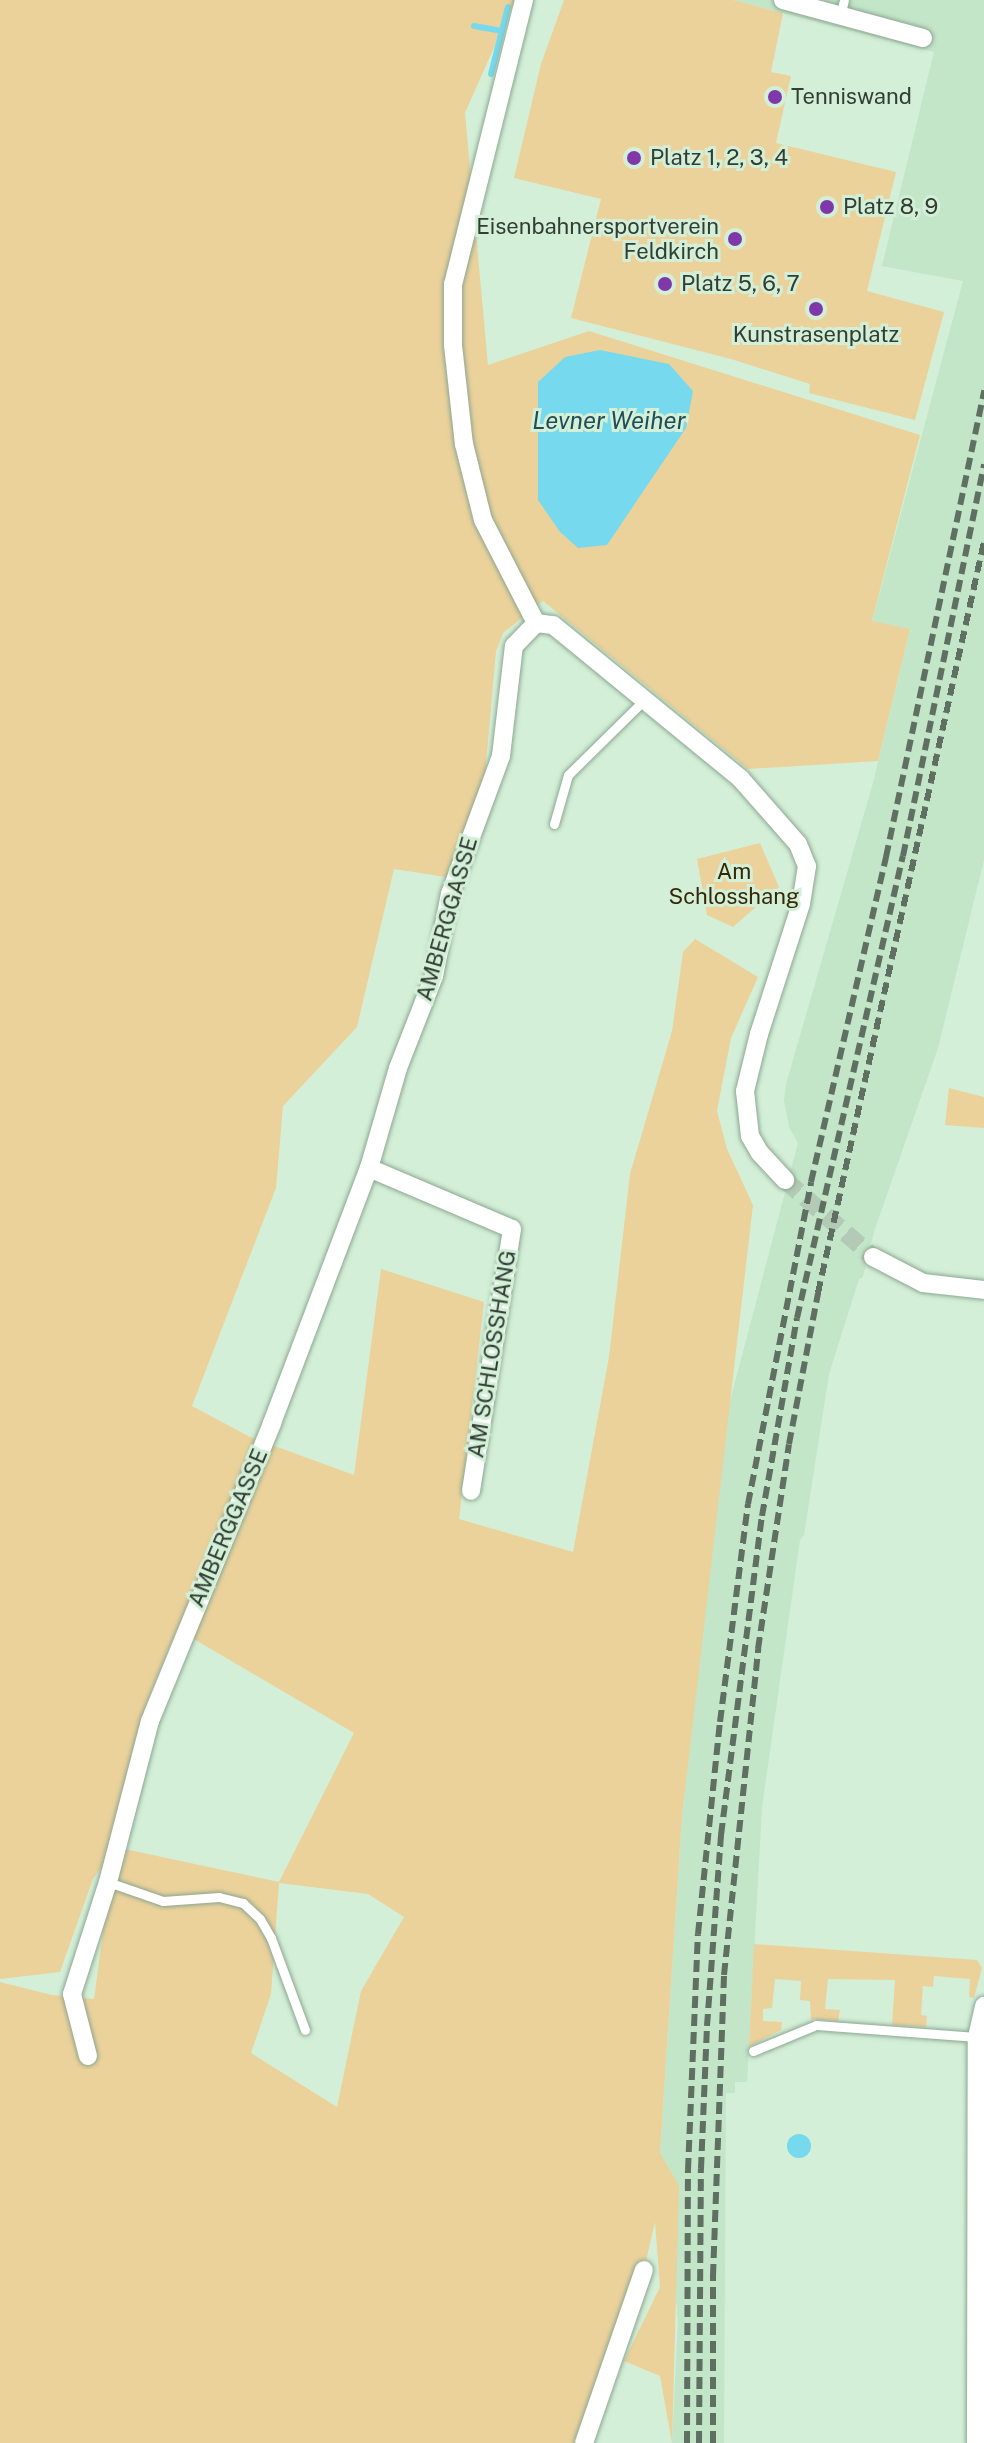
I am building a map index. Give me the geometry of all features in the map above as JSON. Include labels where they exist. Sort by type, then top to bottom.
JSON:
[{"type":"street","points":[[524,0],[453,284],[453,345],[464,444],[483,520],[536,623],[553,625],[740,778],[784,825],[807,866],[801,904],[759,1034],[745,1091],[750,1136],[760,1153],[785,1180]]},
{"type":"street","points":[[783,0],[842,8],[923,38]]},
{"type":"street","name":"AMBERGGASSE","points":[[88,2056],[72,1994],[108,1882],[150,1721],[272,1423],[369,1168],[398,1068],[434,976],[450,894],[501,756],[514,646],[536,623]]},
{"type":"street","name":"AM SCHLOSSHANG","points":[[369,1168],[512,1229],[471,1491]]},
{"type":"street","points":[[873,1257],[923,1283],[984,1290]]},
{"type":"street","points":[[976,2443],[980,2360],[977,2037],[984,2006]]},
{"type":"street","points":[[584,2443],[644,2270]]},
{"type":"lane","points":[[554,824],[568,775],[644,700]]},
{"type":"lane","points":[[108,1882],[163,1901],[219,1897],[243,1903],[260,1919],[271,1938],[305,2030]]},
{"type":"lane","points":[[753,2051],[816,2025],[977,2037]]},
{"type":"shaded area","points":[[733,0],[984,0],[984,860],[938,1048],[829,1374],[804,1535],[800,1540],[762,1807],[747,2082],[735,2082],[735,2093],[726,2093],[724,2443],[672,2443],[678,2320],[660,2153],[682,1816],[725,1420],[798,1143],[789,1127],[784,1100],[786,1084],[873,783],[910,629],[872,622],[963,281],[882,266],[934,52]]},
{"type":"green space","points":[[0,0],[515,0],[465,113],[488,365],[589,331],[920,435],[872,621],[910,629],[878,761],[748,769],[543,601],[503,633],[496,652],[485,774],[446,877],[394,869],[357,1027],[283,1106],[276,1188],[192,1406],[250,1437],[354,1475],[381,1269],[484,1302],[459,1519],[573,1552],[609,1357],[630,1174],[672,1031],[683,952],[695,939],[758,977],[731,1038],[717,1111],[727,1149],[753,1205],[682,1816],[660,2153],[679,2186],[672,2443],[660,2376],[624,2361],[660,2287],[655,2222],[644,2270],[584,2443],[0,2443],[0,1982],[52,1995],[94,1999],[114,1850],[93,1879],[60,1972],[0,1979]],"holes":[[[177,1629],[354,1733],[279,1882],[115,1847],[144,1710]],[[279,1883],[368,1894],[404,1917],[361,1991],[337,2107],[251,2053],[271,1994]]]},
{"type":"green space","name":"Eisenbahnersportverein Feldkirch","points":[[564,0],[733,0],[783,13],[771,72],[791,76],[776,143],[896,172],[867,291],[944,312],[915,420],[809,393],[810,384],[731,359],[571,318],[601,199],[514,178],[541,64]]},
{"type":"green space","name":"Am Schlosshang","points":[[760,843],[779,887],[733,927],[707,915],[697,859]]},
{"type":"green space","points":[[949,1088],[984,1097],[984,1128],[945,1125]]},
{"type":"green space","points":[[754,1944],[977,1960],[982,1968],[974,1998],[969,1997],[970,1979],[934,1976],[933,1987],[923,1986],[921,2015],[927,2016],[926,2027],[892,2025],[895,1980],[828,1979],[825,2009],[840,2010],[838,2021],[811,2019],[810,2001],[800,2000],[801,1981],[775,1979],[772,2008],[763,2009],[763,2021],[782,2022],[781,2030],[749,2047]]},
{"type":"water","name":"Levner Weiher","points":[[600,350],[669,364],[693,391],[686,428],[607,545],[578,548],[560,532],[538,500],[538,382],[565,357]]},
{"type":"water","points":[[799,2134],[807,2138],[811,2146],[807,2154],[799,2158],[791,2154],[787,2146],[791,2138]]},
{"type":"waterway","points":[[491,74],[508,7]]},
{"type":"waterway","points":[[474,26],[502,31]]},
{"type":"tunnel","points":[[785,1180],[873,1257]]},
{"type":"railway","points":[[687,2443],[688,2170],[698,1934],[720,1722],[748,1504],[811,1182],[886,857],[984,390]]},
{"type":"railway","points":[[699,2443],[701,2169],[707,2026],[721,1835],[762,1516],[797,1318],[903,856],[984,464]]},
{"type":"railway","points":[[713,2443],[713,2276],[724,1975],[758,1649],[789,1444],[818,1293],[984,542]]},
{"type":"place","name":"Tenniswand","points":[[775,97]]},
{"type":"place","name":"Platz 1, 2, 3, 4","points":[[634,158]]},
{"type":"place","name":"Platz 8, 9","points":[[827,207]]},
{"type":"place","name":"Eisenbahnersportverein Feldkirch","points":[[735,239]]},
{"type":"place","name":"Platz 5, 6, 7","points":[[665,284]]},
{"type":"place","name":"Kunstrasenplatz","points":[[816,309]]}]
